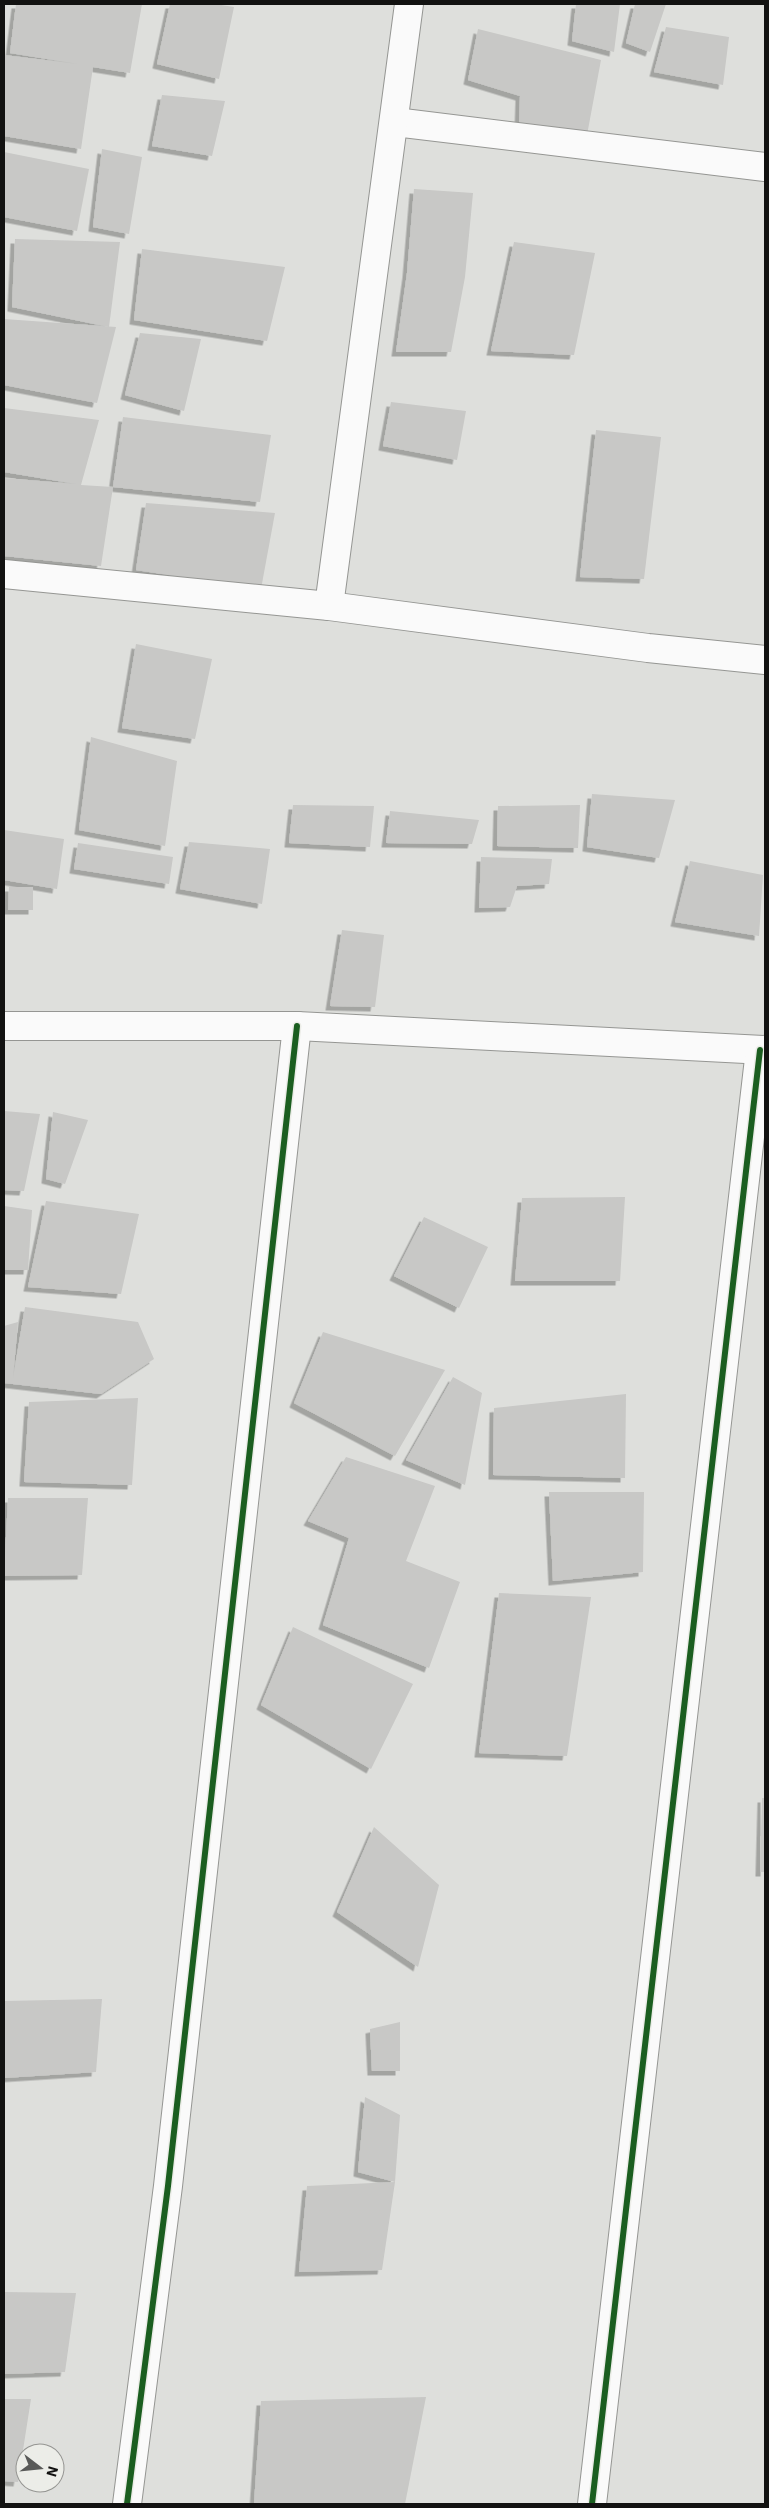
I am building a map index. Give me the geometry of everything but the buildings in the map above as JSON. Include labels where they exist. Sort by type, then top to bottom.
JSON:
[{"type":"street","points":[[328,606],[395,122],[409,4]]},
{"type":"street","points":[[395,122],[765,167]]},
{"type":"street","points":[[4,574],[328,606],[648,648],[765,660]]},
{"type":"street","points":[[4,1026],[297,1026],[763,1050],[592,2504]]},
{"type":"street","points":[[127,2504],[168,2186],[297,1026]]},
{"type":"cycle path","points":[[127,2504],[168,2186],[297,1026]]},
{"type":"cycle path","points":[[592,2504],[760,1050]]}]
